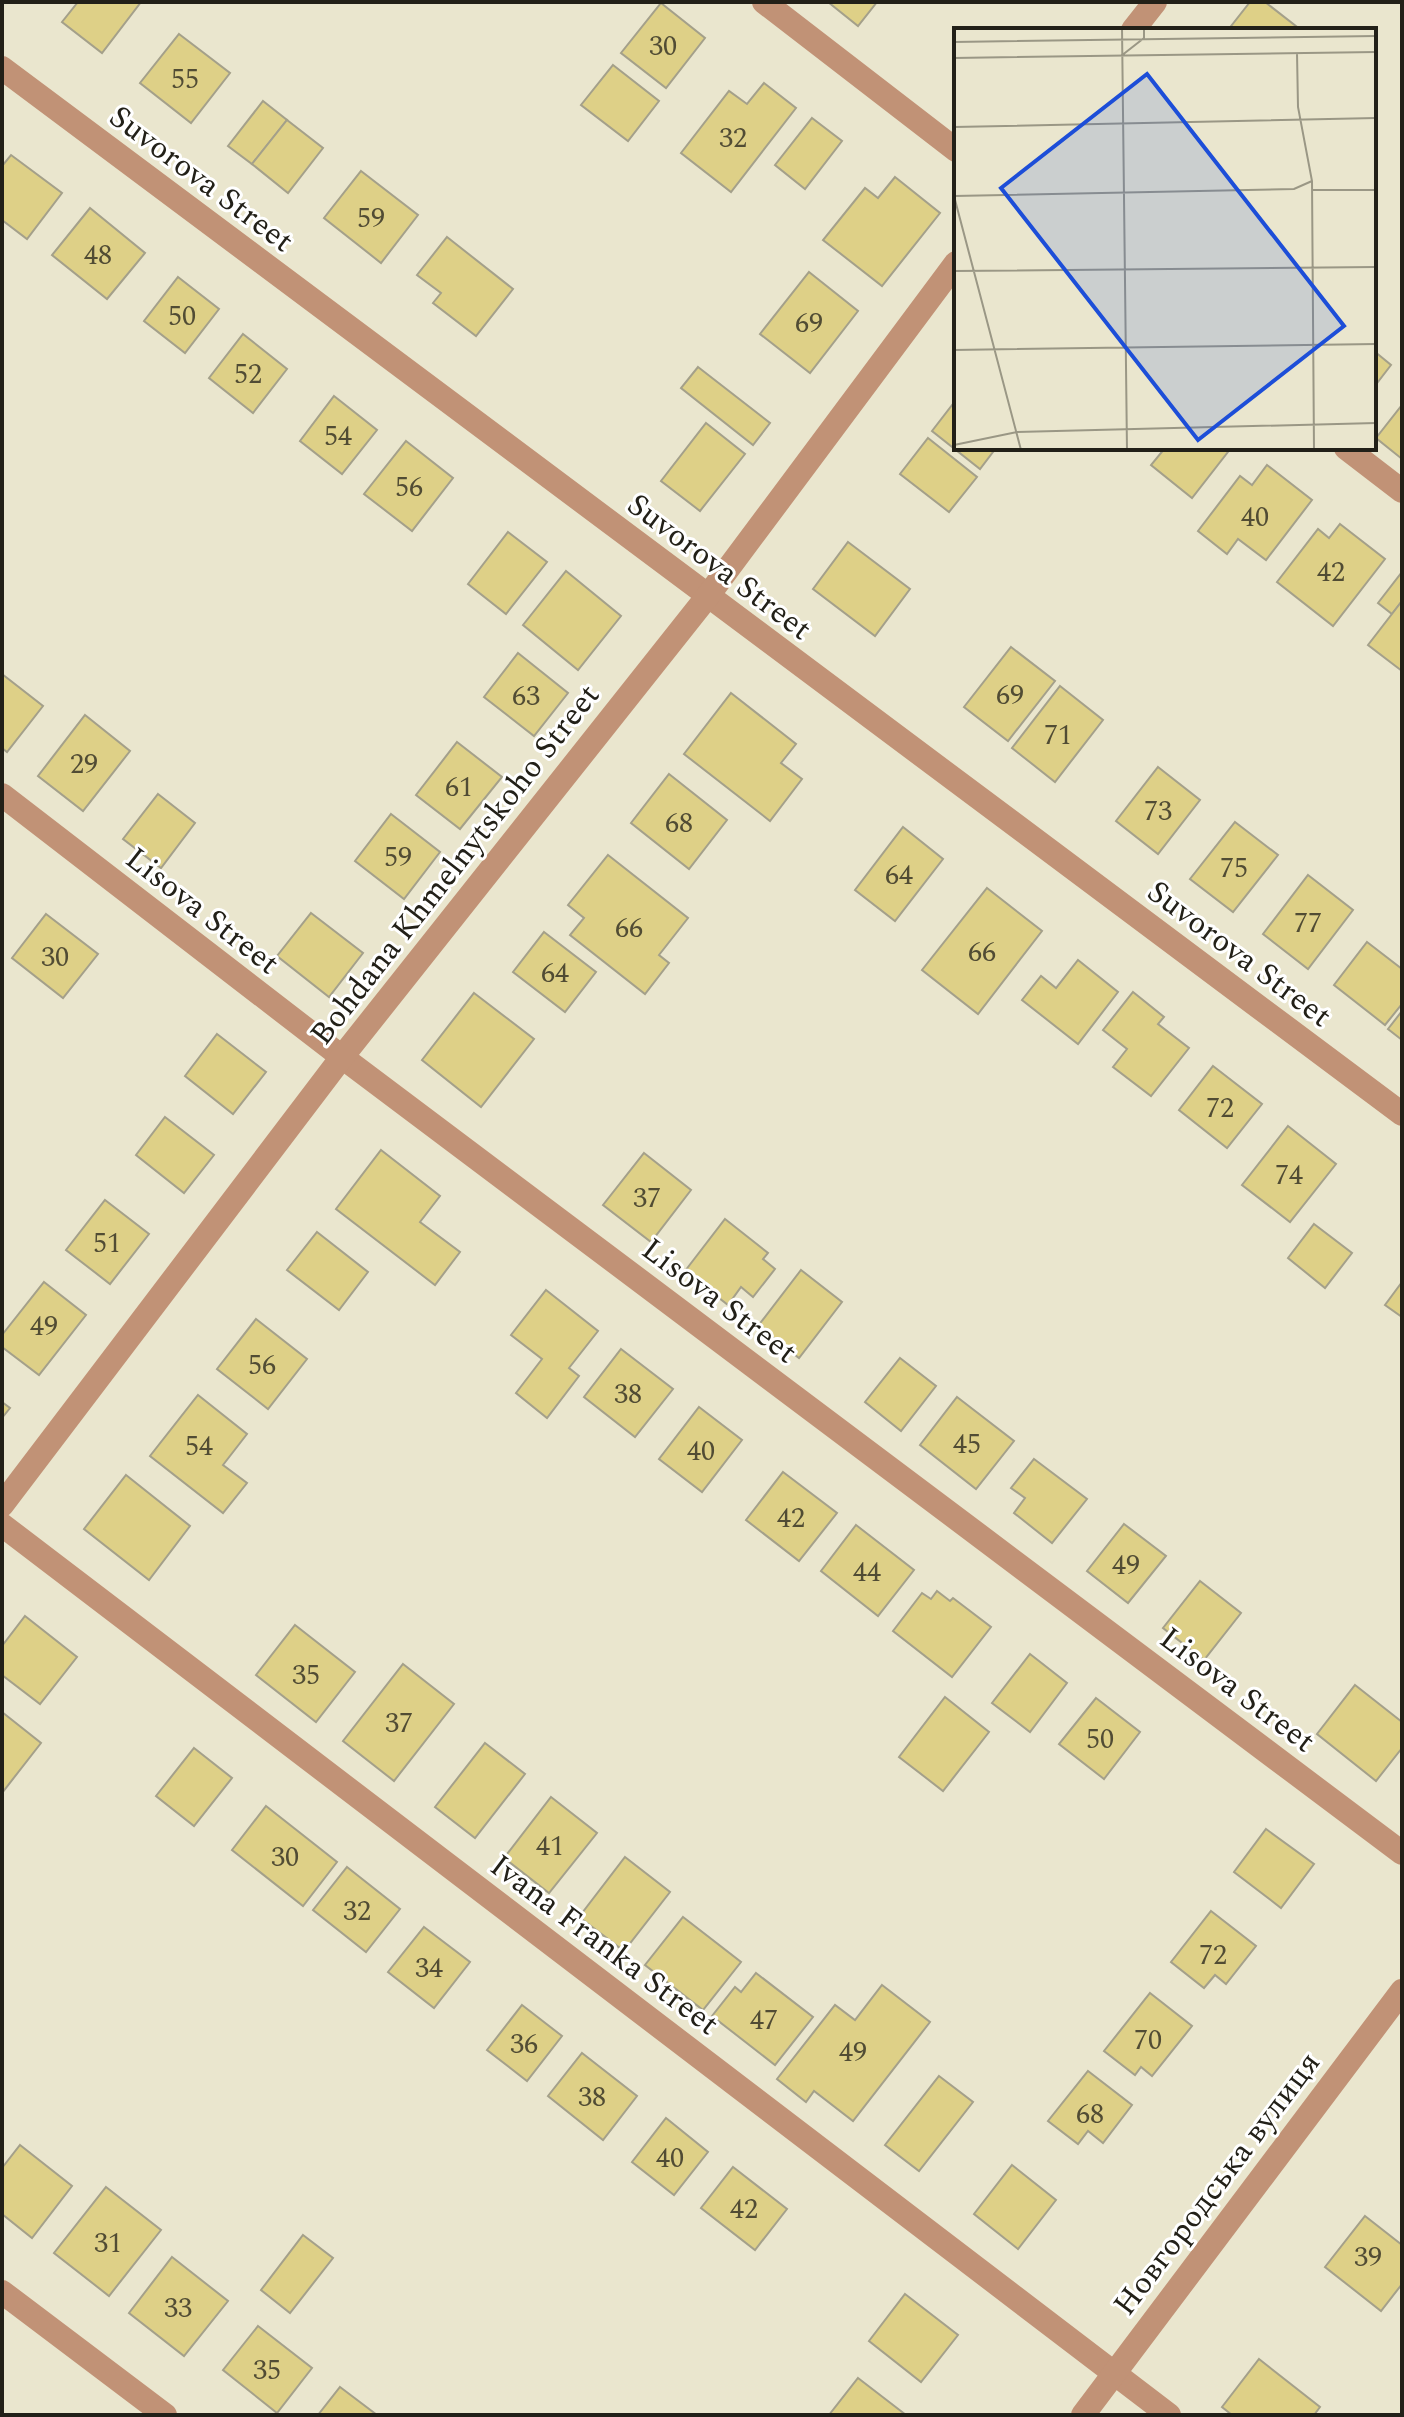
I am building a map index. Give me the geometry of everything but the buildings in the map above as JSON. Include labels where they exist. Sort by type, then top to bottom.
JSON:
[{"type":"street","points":[[764,2],[954,148]]},
{"type":"street","points":[[1135,28],[1155,2]]},
{"type":"street","name":"Suvorova Street","points":[[2,68],[1402,1114]]},
{"type":"street","name":"Bohdana Khmelnytskoho Street","points":[[2,1505],[342,1057],[707,597],[954,266]]},
{"type":"street","points":[[1349,450],[1402,491]]},
{"type":"street","name":"Lisova Street","points":[[2,795],[342,1057],[1402,1853]]},
{"type":"street","name":"Ivana Franka Street","points":[[2,1525],[1169,2415]]},
{"type":"street","name":"Новгородська вулиця","points":[[1083,2415],[1402,1991]]},
{"type":"street","points":[[2,2292],[165,2415]]}]
